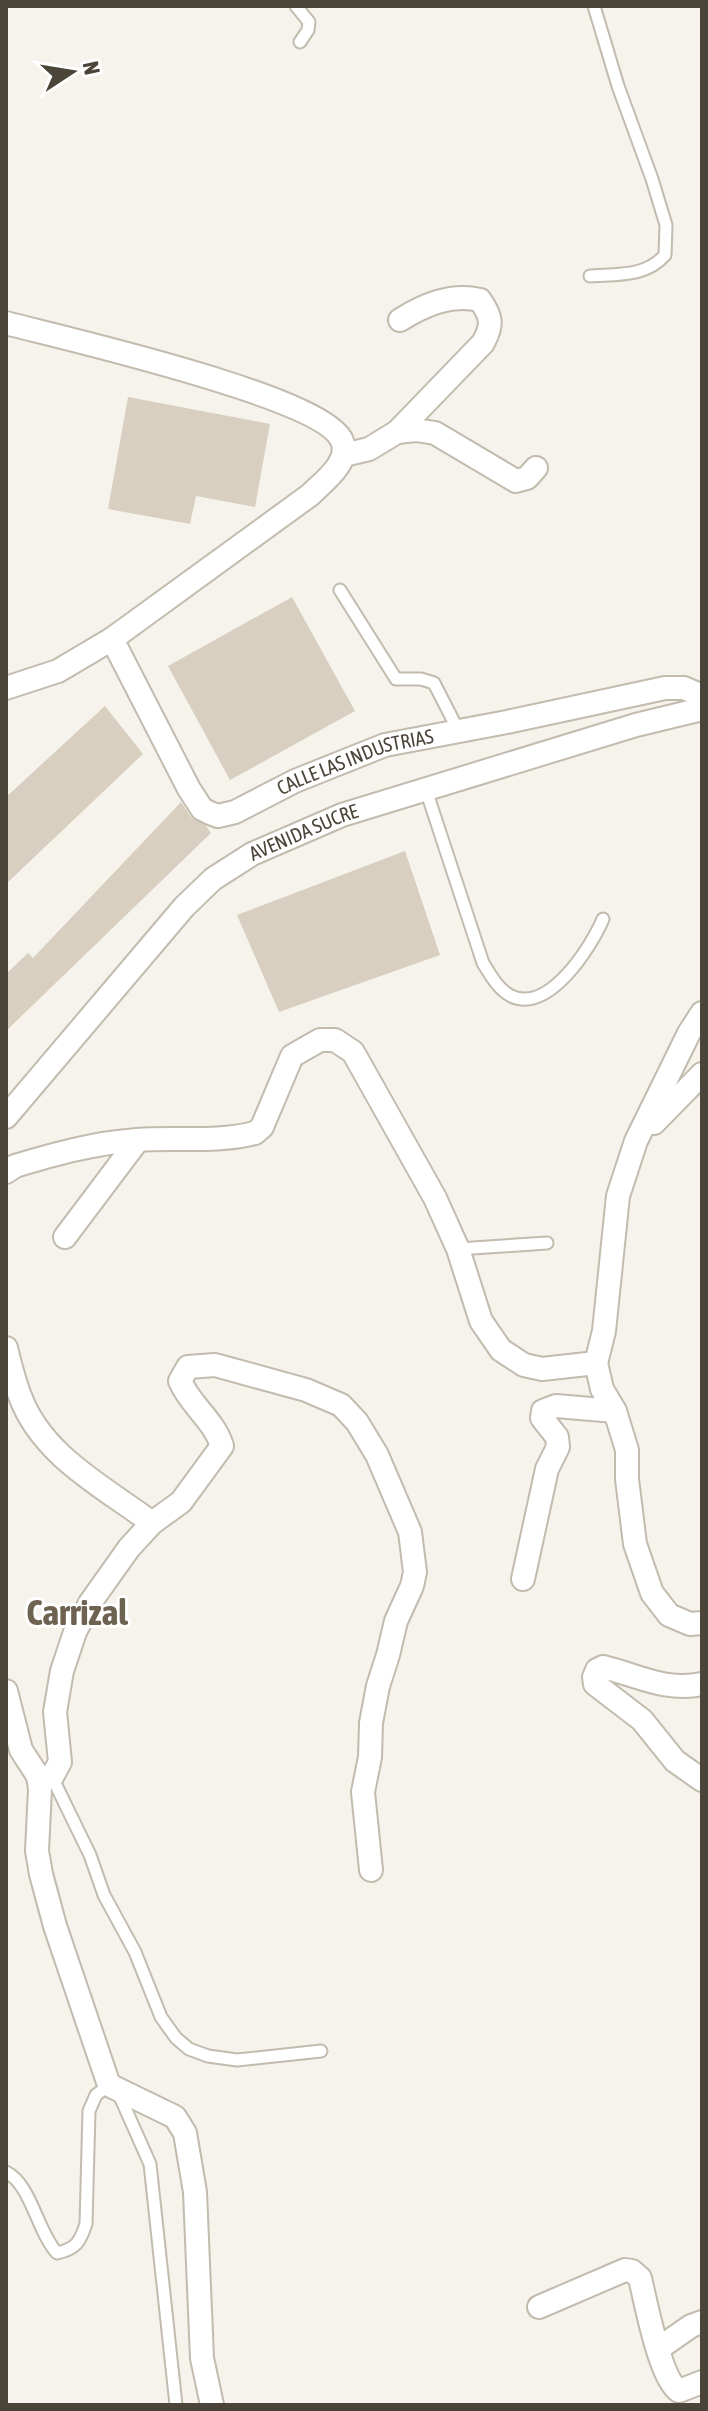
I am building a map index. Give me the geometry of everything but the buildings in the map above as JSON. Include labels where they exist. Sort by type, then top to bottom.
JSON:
[{"type":"street","points":[[344,455],[369,449],[397,432],[483,343],[492,328],[489,313],[480,300],[460,297],[424,305],[400,320]]},
{"type":"street","points":[[6,323],[183,367],[286,405],[334,429],[343,442],[344,455],[310,495],[112,639],[58,671],[6,688]]},
{"type":"street","points":[[397,432],[416,430],[435,433],[516,481],[527,478],[536,468]]},
{"type":"street","name":"CALLE LAS INDUSTRIAS","points":[[112,639],[189,789],[202,809],[218,816],[235,812],[295,781],[385,745],[665,688],[684,688],[702,696]]},
{"type":"street","name":"AVENIDA SUCRE","points":[[6,1117],[184,907],[213,879],[252,854],[342,815],[636,725],[702,709]]},
{"type":"street","points":[[702,1013],[636,1141],[618,1196],[604,1331],[596,1363],[602,1389],[615,1411],[627,1450],[627,1479],[635,1544],[652,1593],[669,1615],[690,1624],[702,1623]]},
{"type":"street","points":[[6,1172],[15,1166],[85,1145],[138,1140],[193,1140],[255,1133],[262,1127],[292,1056],[320,1040],[335,1040],[353,1052],[435,1198],[458,1249],[481,1321],[501,1350],[524,1365],[542,1369],[596,1363]]},
{"type":"street","points":[[636,1141],[702,1074]]},
{"type":"street","points":[[65,1237],[138,1140]]},
{"type":"street","points":[[6,1348],[20,1398],[50,1444],[67,1463],[152,1523]]},
{"type":"street","points":[[212,2405],[202,2358],[195,2192],[185,2133],[175,2117],[112,2086],[55,1926],[37,1851],[40,1789],[45,1777],[60,1762],[55,1712],[62,1671],[75,1632],[90,1603],[129,1548],[152,1523],[181,1502],[222,1446],[202,1410],[186,1394],[180,1381],[188,1367],[215,1365],[306,1390],[341,1405],[357,1422],[377,1455],[410,1532],[415,1572],[396,1621],[378,1686],[363,1792],[371,1870]]},
{"type":"street","points":[[523,1579],[547,1469],[558,1447],[557,1437],[542,1418],[543,1411],[556,1406],[615,1411]]},
{"type":"street","points":[[702,1684],[672,1686],[641,1680],[603,1667],[597,1670],[594,1677],[595,1684],[642,1720],[675,1761],[702,1780]]},
{"type":"street","points":[[6,1691],[21,1750],[45,1777]]},
{"type":"street","points":[[539,2307],[625,2270],[632,2271],[640,2278],[658,2349],[673,2387],[679,2391],[687,2390],[702,2382]]},
{"type":"street","points":[[658,2349],[702,2322]]},
{"type":"lane","points":[[296,6],[309,22],[300,42]]},
{"type":"lane","points":[[590,276],[635,273],[655,266],[665,255],[666,225],[594,6]]},
{"type":"lane","points":[[340,590],[396,679],[421,679],[434,683],[458,730]]},
{"type":"lane","points":[[426,790],[483,963],[500,988],[514,998],[538,997],[561,982],[592,943],[603,919]]},
{"type":"lane","points":[[458,1249],[547,1243]]},
{"type":"lane","points":[[45,1777],[90,1855],[104,1895],[135,1952],[161,2017],[176,2038],[189,2049],[208,2056],[237,2060],[321,2051]]},
{"type":"lane","points":[[6,2172],[20,2182],[47,2242],[57,2253],[74,2249],[86,2224],[89,2111],[96,2095],[112,2086],[150,2164],[176,2405]]},
{"type":"district","name":"Carrizal","points":[[77,1612]]}]
